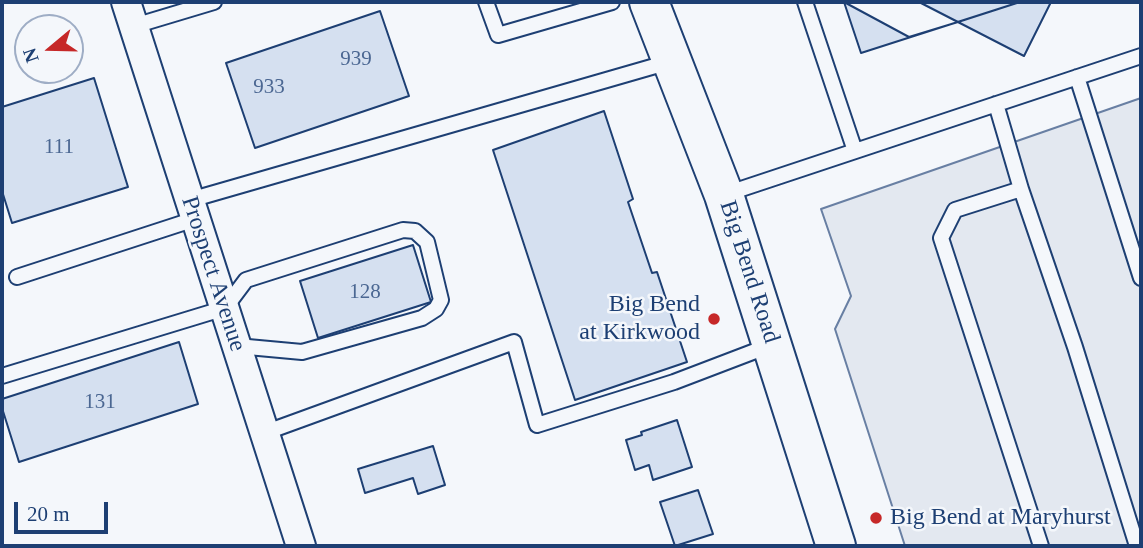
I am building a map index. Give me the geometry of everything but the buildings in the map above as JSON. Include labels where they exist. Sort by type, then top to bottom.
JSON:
[{"type":"main road","name":"Big Bend Road","points":[[649,2],[724,195],[836,546]]},
{"type":"street","name":"Prospect Avenue","points":[[130,14],[301,546]]},
{"type":"lane","points":[[130,14],[214,2]]},
{"type":"lane","points":[[486,2],[498,35],[612,2]]},
{"type":"lane","points":[[805,2],[855,151]]},
{"type":"lane","points":[[724,195],[1141,55]]},
{"type":"lane","points":[[17,277],[193,209],[672,61]]},
{"type":"lane","points":[[1077,77],[1141,278]]},
{"type":"lane","points":[[996,104],[1137,546]]},
{"type":"lane","points":[[1021,189],[955,211],[941,238],[1041,546]]},
{"type":"lane","points":[[2,376],[225,308],[246,280],[403,230],[415,231],[427,242],[441,300],[436,309],[422,318],[302,352],[237,346]]},
{"type":"lane","points":[[264,433],[514,342],[537,425],[674,382],[772,345]]},
{"type":"shaded area","points":[[1141,98],[1141,546],[905,546],[835,329],[851,296],[821,209]]},
{"type":"place","name":"Big Bend at Kirkwood","points":[[714,319]]},
{"type":"place","name":"Big Bend at Maryhurst","points":[[876,518]]}]
